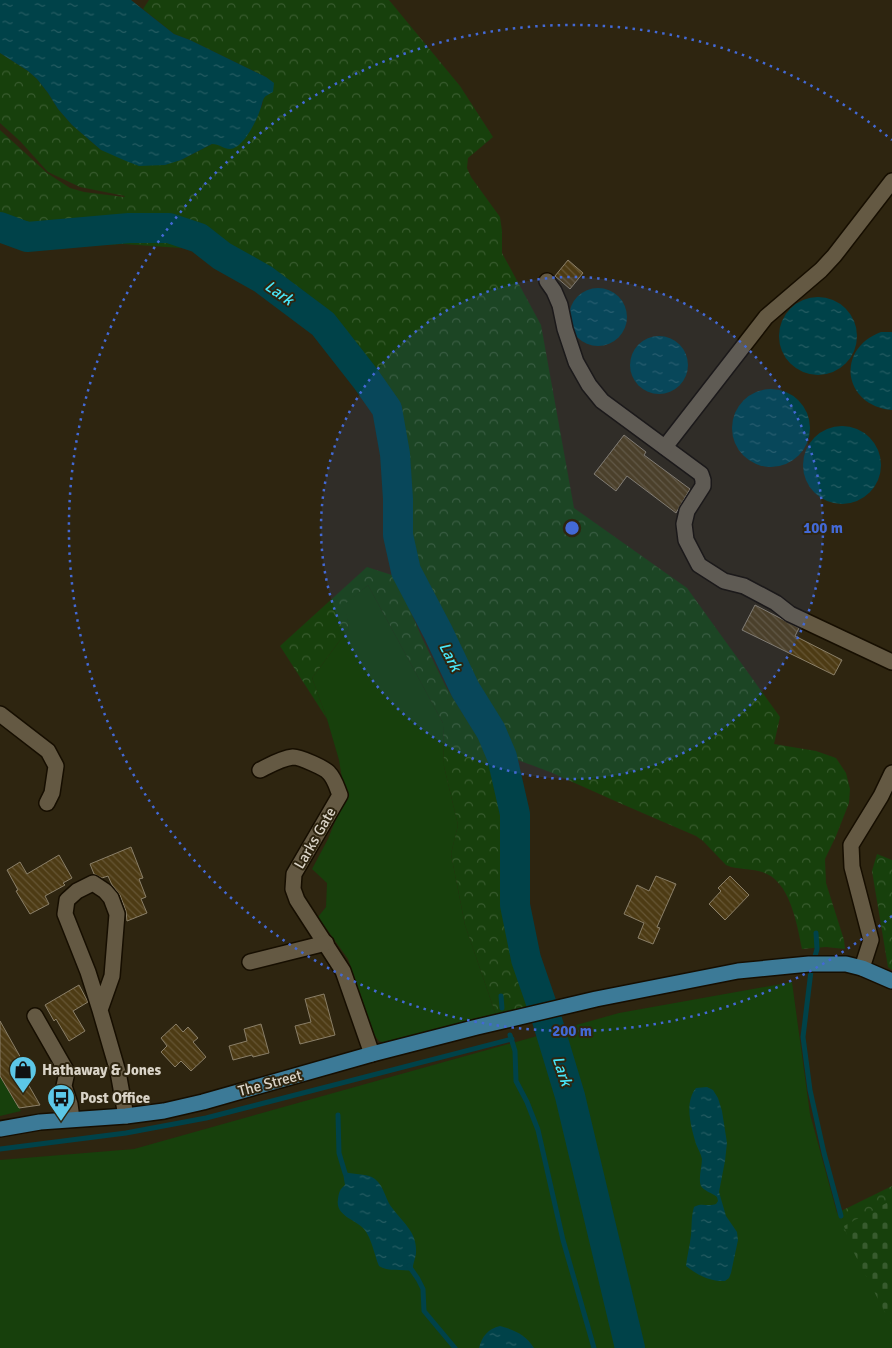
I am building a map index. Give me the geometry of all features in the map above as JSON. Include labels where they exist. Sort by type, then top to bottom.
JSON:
[{"type":"main road","name":"The Street","points":[[0,1129],[40,1122],[126,1116],[164,1111],[477,1027],[604,998],[738,971],[809,964],[846,964],[862,968],[892,981]]},
{"type":"street","points":[[665,447],[766,317],[821,270],[834,256],[892,181]]},
{"type":"street","points":[[547,280],[560,305],[565,330],[576,362],[589,385],[602,401],[701,474],[703,486],[688,511],[684,524],[686,540],[699,565],[724,581],[744,586],[776,603],[790,614],[892,662]]},
{"type":"street","points":[[0,714],[48,750],[56,766],[52,793],[47,803]]},
{"type":"street","name":"Larks Gate","points":[[260,770],[291,757],[300,757],[329,772],[335,782],[340,795],[294,874],[293,889],[297,900],[343,971],[372,1054]]},
{"type":"street","points":[[862,968],[871,940],[852,867],[852,844],[891,776]]},
{"type":"street","points":[[100,1010],[112,976],[117,914],[111,898],[93,882],[77,891],[67,900],[65,914],[88,972],[100,1010],[118,1072],[126,1116]]},
{"type":"street","points":[[250,962],[326,943]]},
{"type":"street","points":[[35,1016],[67,1072],[64,1086],[70,1104],[72,1119]]},
{"type":"green space","points":[[149,0],[389,0],[460,86],[493,137],[468,158],[467,168],[471,177],[500,217],[502,253],[541,325],[574,508],[687,588],[780,717],[774,744],[816,751],[836,758],[846,773],[850,789],[849,803],[825,859],[826,883],[844,940],[845,949],[826,947],[802,949],[791,904],[786,893],[772,877],[762,872],[726,865],[696,836],[511,756],[477,690],[443,637],[431,613],[416,560],[410,519],[404,447],[394,414],[359,366],[318,324],[271,287],[246,271],[221,258],[196,249],[123,244],[64,247],[0,233],[0,130],[47,173],[70,188],[84,192],[125,196],[80,187],[48,172],[20,141],[0,123],[0,53],[37,79],[72,125],[101,150],[181,160],[212,144],[230,149],[262,106],[263,99],[274,84],[266,77],[174,34],[143,9]]},
{"type":"green space","points":[[367,567],[395,576],[446,687],[480,741],[489,763],[506,849],[503,888],[507,934],[529,1008],[496,1015],[465,925],[451,854],[458,825],[444,766],[443,723],[368,585],[345,604],[349,628],[312,678],[327,719],[280,646]]},
{"type":"green space","points":[[368,585],[443,723],[444,766],[458,825],[451,854],[465,925],[496,1015],[389,1044],[379,1041],[375,1036],[348,959],[318,917],[326,907],[327,883],[312,869],[328,839],[345,797],[339,760],[312,678],[349,628],[344,604]]},
{"type":"green space","points":[[877,854],[892,860],[892,970],[888,967],[872,871]]},
{"type":"green space","points":[[792,982],[810,1114],[837,1213],[892,1323],[892,1348],[0,1348],[0,1160],[134,1149],[619,1013]]},
{"type":"green space","points":[[0,1076],[19,1108],[21,1111],[0,1116]]},
{"type":"green space","points":[[892,1186],[892,1326],[851,1247],[837,1213]]},
{"type":"green space","points":[[892,1200],[892,1326],[851,1247],[844,1226]]},
{"type":"water","points":[[0,0],[131,0],[174,34],[266,77],[274,83],[273,92],[264,98],[253,127],[235,148],[228,149],[212,144],[181,160],[165,165],[139,166],[101,150],[72,125],[37,79],[0,53]]},
{"type":"water","points":[[592,288],[604,288],[619,296],[627,311],[627,323],[619,338],[604,346],[592,346],[577,338],[569,323],[569,311],[577,296]]},
{"type":"water","points":[[818,297],[833,300],[846,308],[854,321],[857,336],[854,351],[846,364],[833,372],[818,375],[803,372],[790,364],[782,351],[779,336],[782,321],[790,308],[803,300]]},
{"type":"water","points":[[881,332],[892,332],[892,410],[876,406],[863,399],[855,388],[851,376],[851,363],[856,351],[866,340]]},
{"type":"water","points":[[653,336],[665,336],[680,344],[688,359],[688,371],[680,386],[665,394],[653,394],[638,386],[630,371],[630,359],[638,344]]},
{"type":"water","points":[[771,389],[786,392],[799,400],[807,413],[810,428],[807,443],[799,456],[786,464],[771,467],[756,464],[743,456],[735,443],[732,428],[735,413],[743,400],[756,392]]},
{"type":"water","points":[[842,426],[857,429],[870,437],[878,450],[881,465],[878,480],[870,493],[857,501],[842,504],[827,501],[814,493],[806,480],[803,465],[806,450],[814,437],[827,429]]},
{"type":"water","points":[[707,1087],[713,1090],[718,1098],[722,1111],[727,1143],[719,1192],[726,1216],[737,1232],[738,1240],[731,1273],[725,1281],[704,1277],[686,1266],[694,1207],[713,1205],[718,1201],[717,1197],[704,1189],[700,1183],[702,1159],[694,1137],[689,1108],[692,1094],[696,1088]]},
{"type":"water","points":[[342,1167],[345,1172],[372,1177],[381,1186],[390,1205],[414,1237],[416,1252],[413,1271],[391,1270],[379,1266],[367,1233],[346,1217],[340,1209],[338,1205],[339,1194],[345,1185]]},
{"type":"water","points":[[500,1326],[520,1334],[534,1348],[479,1348],[486,1334]]},
{"type":"building","points":[[568,260],[583,273],[570,289],[555,276]]},
{"type":"building","points":[[624,435],[646,452],[644,455],[690,489],[676,513],[627,476],[616,491],[594,474]]},
{"type":"building","points":[[755,605],[799,628],[795,636],[842,660],[834,675],[742,630]]},
{"type":"building","points":[[131,847],[143,878],[139,879],[146,897],[141,899],[147,913],[127,921],[126,911],[120,895],[108,876],[102,878],[94,874],[90,864]]},
{"type":"building","points":[[59,855],[72,878],[63,883],[65,885],[45,896],[49,904],[30,914],[16,891],[18,890],[7,870],[20,862],[27,874]]},
{"type":"building","points":[[656,876],[676,884],[657,927],[660,928],[653,944],[638,938],[644,923],[624,914],[637,885],[649,891]]},
{"type":"building","points":[[730,876],[749,895],[725,920],[709,904],[721,891],[718,888]]},
{"type":"building","points":[[79,985],[88,1002],[73,1011],[85,1031],[69,1041],[45,1005]]},
{"type":"building","points":[[324,994],[335,1035],[300,1044],[295,1026],[311,1022],[305,999]]},
{"type":"building","points":[[0,1021],[22,1060],[16,1063],[40,1105],[19,1108],[0,1076]]},
{"type":"building","points":[[176,1024],[183,1032],[188,1027],[198,1038],[193,1042],[206,1057],[191,1071],[181,1061],[175,1067],[161,1052],[167,1046],[161,1038]]},
{"type":"building","points":[[261,1024],[269,1053],[233,1060],[229,1046],[247,1041],[244,1029]]},
{"type":"waterway","name":"Lark","points":[[0,227],[27,237],[129,228],[169,228],[199,238],[222,256],[263,279],[323,324],[387,409],[395,454],[398,535],[406,571],[465,689],[491,731],[502,757],[515,814],[515,905],[526,959],[570,1096],[630,1348]]},
{"type":"waterway","points":[[816,933],[817,949],[811,971],[803,1037],[810,1090],[841,1216]]},
{"type":"waterway","points":[[501,996],[502,1008]]},
{"type":"waterway","points":[[510,1035],[515,1051],[516,1081],[538,1130],[563,1240],[594,1348]]},
{"type":"waterway","points":[[0,1149],[126,1133],[206,1118],[512,1039]]},
{"type":"waterway","points":[[338,1115],[339,1153],[345,1173]]},
{"type":"waterway","points":[[409,1266],[423,1289],[424,1311],[455,1348]]},
{"type":"place","name":"Hathaway & Jones","points":[[23,1094]]},
{"type":"place","name":"Post Office","points":[[61,1122]]}]
